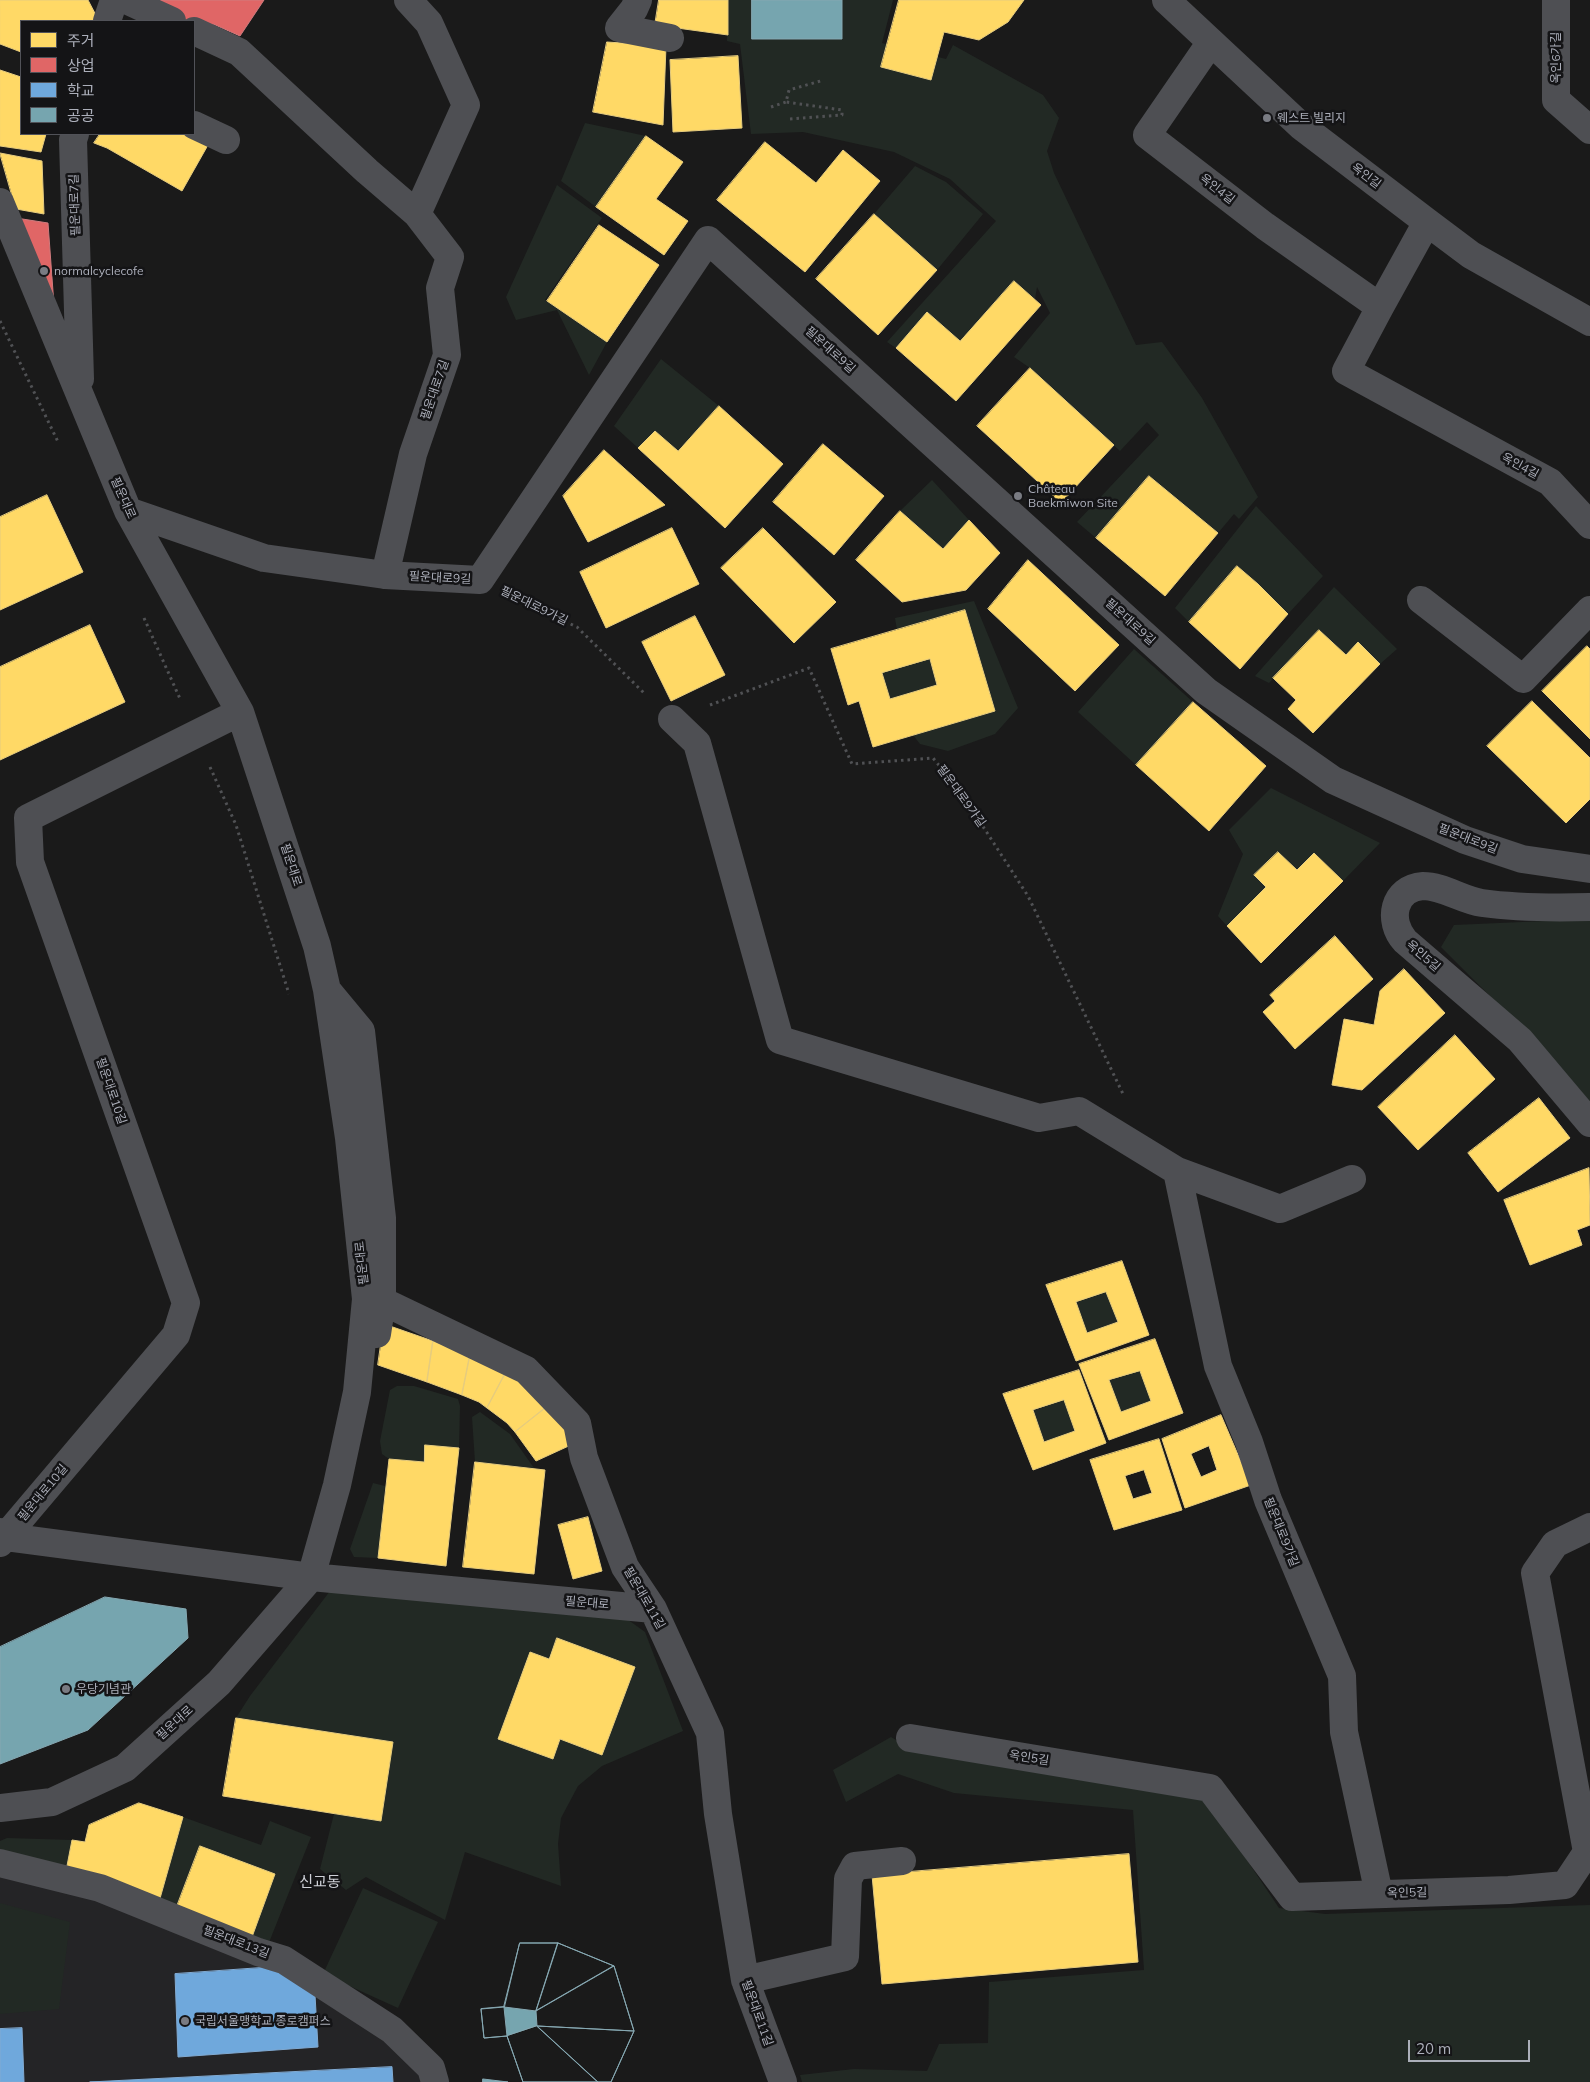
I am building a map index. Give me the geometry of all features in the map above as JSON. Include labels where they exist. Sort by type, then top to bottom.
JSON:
[{"type":"street","points":[[107,20],[114,0]]},
{"type":"street","points":[[126,0],[170,20]]},
{"type":"street","points":[[408,0],[429,23],[466,105],[417,214]]},
{"type":"street","points":[[638,0],[634,9],[619,28],[670,38]]},
{"type":"street","name":"옥인길","points":[[1166,0],[1301,126],[1427,222],[1471,255],[1590,322]]},
{"type":"street","name":"옥인6가길","points":[[1556,0],[1556,100],[1590,130]]},
{"type":"street","name":"필운대로7길","points":[[195,31],[239,52],[367,171],[417,214],[450,257],[440,288],[447,355],[413,454],[385,575]]},
{"type":"street","name":"옥인4길","points":[[1211,42],[1147,135],[1265,226],[1380,307]]},
{"type":"street","points":[[195,126],[226,140]]},
{"type":"street","name":"필운대로7길","points":[[75,135],[73,140],[80,396]]},
{"type":"street","name":"필운대로","points":[[0,202],[128,511],[240,712],[317,946],[327,990],[349,1138],[366,1299],[357,1392],[338,1485],[311,1578],[219,1684],[125,1768],[52,1802],[0,1808]]},
{"type":"street","name":"옥인4길","points":[[1427,222],[1346,371],[1550,482],[1590,524]]},
{"type":"street","name":"필운대로9길","points":[[128,511],[264,558],[385,575],[480,580],[708,240],[1206,691],[1333,780],[1465,840],[1522,859],[1590,868]]},
{"type":"street","points":[[1421,600],[1523,679],[1590,610]]},
{"type":"street","name":"필운대로10길","points":[[2,1537],[176,1335],[186,1303],[30,862],[28,818],[240,712]]},
{"type":"street","points":[[672,720],[697,743],[780,1040],[1039,1118],[1080,1111],[1177,1171],[1280,1209],[1352,1179]]},
{"type":"street","name":"옥인5길","points":[[1590,906],[1553,908],[1480,902],[1422,886],[1404,894],[1398,901],[1394,918],[1395,926],[1405,940],[1520,1040],[1590,1123]]},
{"type":"street","points":[[327,990],[361,1030],[382,1218],[382,1301],[361,1447]]},
{"type":"street","name":"필운대로9가길","points":[[1177,1171],[1218,1366],[1249,1442],[1268,1500],[1342,1676],[1344,1732],[1379,1894]]},
{"type":"street","name":"필운대로11길","points":[[382,1301],[526,1370],[577,1424],[584,1458],[625,1566],[653,1609],[710,1733],[718,1814],[745,1980],[782,2082]]},
{"type":"street","name":"옥인5길","points":[[910,1738],[1210,1788],[1292,1897],[1508,1890],[1565,1885],[1587,1852],[1535,1573],[1555,1544],[1590,1527]]},
{"type":"street","name":"필운대로","points":[[2,1537],[311,1578],[653,1609]]},
{"type":"street","points":[[745,1980],[845,1957],[848,1879],[855,1866],[902,1861]]},
{"type":"street","name":"필운대로13길","points":[[0,1863],[100,1888],[258,1952],[284,1960],[392,2030],[431,2068],[434,2082]]},
{"type":"path","points":[[786,102],[789,90],[824,80]]},
{"type":"path","points":[[772,107],[786,102],[842,110],[842,115],[790,119]]},
{"type":"path","points":[[0,321],[63,452]]},
{"type":"path","name":"필운대로9가길","points":[[480,580],[577,627],[672,720],[809,668],[852,764],[933,758],[960,791],[1028,896],[1124,1096],[1107,1128]]},
{"type":"path","points":[[140,610],[236,825],[291,1000]]},
{"type":"shaded area","points":[[728,0],[893,0],[882,43],[946,59],[953,45],[1043,95],[1059,118],[1047,151],[1054,173],[1136,345],[1162,342],[1202,398],[1258,497],[1239,519],[1234,514],[1218,533],[1149,476],[1096,538],[1077,522],[1159,435],[1147,422],[1120,451],[1030,368],[1014,357],[1050,313],[1037,287],[1035,299],[1014,281],[960,341],[927,313],[896,348],[887,342],[996,221],[950,179],[894,152],[803,132],[751,134],[740,44],[727,41]]},
{"type":"shaded area","points":[[585,123],[646,136],[596,207],[561,181]]},
{"type":"shaded area","points":[[915,166],[946,182],[983,214],[937,270],[874,214]]},
{"type":"shaded area","points":[[557,185],[602,218],[545,300],[607,342],[589,375],[557,310],[516,320],[506,297]]},
{"type":"shaded area","points":[[661,359],[719,406],[678,451],[655,431],[638,448],[614,426]]},
{"type":"shaded area","points":[[932,480],[969,520],[943,549],[900,511]]},
{"type":"shaded area","points":[[1256,506],[1323,576],[1288,614],[1237,566],[1189,622],[1175,608]]},
{"type":"shaded area","points":[[1334,587],[1397,649],[1380,664],[1358,643],[1346,655],[1319,630],[1269,683],[1255,676]]},
{"type":"shaded area","points":[[974,601],[1018,708],[995,734],[948,751],[920,744],[913,735],[995,711],[965,610],[897,630],[895,618]]},
{"type":"shaded area","points":[[1134,649],[1193,702],[1136,765],[1078,712]]},
{"type":"shaded area","points":[[930,659],[937,685],[890,699],[882,673]]},
{"type":"shaded area","points":[[1271,788],[1380,843],[1343,881],[1315,853],[1297,870],[1278,852],[1254,875],[1266,887],[1227,926],[1218,916],[1243,854],[1229,830]]},
{"type":"shaded area","points":[[1590,919],[1590,1102],[1556,1062],[1441,947],[1454,925]]},
{"type":"shaded area","points":[[1106,1292],[1118,1322],[1087,1333],[1076,1302]]},
{"type":"shaded area","points":[[1140,1371],[1151,1401],[1121,1412],[1109,1380]]},
{"type":"shaded area","points":[[397,1386],[414,1386],[458,1399],[460,1406],[459,1448],[426,1445],[424,1462],[389,1459],[382,1454],[380,1441],[390,1390]]},
{"type":"shaded area","points":[[1064,1400],[1075,1431],[1044,1442],[1033,1410]]},
{"type":"shaded area","points":[[480,1412],[510,1434],[534,1468],[475,1462],[472,1417]]},
{"type":"shaded area","points":[[373,1483],[385,1486],[378,1558],[354,1557],[350,1549]]},
{"type":"shaded area","points":[[330,1591],[627,1619],[645,1632],[683,1731],[602,1766],[578,1786],[561,1818],[558,1844],[561,1886],[465,1852],[445,1920],[366,1877],[346,1890],[320,1869],[334,1814],[381,1820],[393,1742],[236,1718],[250,1696]]},
{"type":"shaded area","points":[[891,1737],[908,1747],[1202,1793],[1279,1908],[1325,1914],[1590,1905],[1590,2082],[802,2082],[800,2075],[854,2069],[927,2071],[939,2044],[988,2043],[989,1982],[1144,1970],[1133,1810],[954,1793],[898,1774],[846,1802],[833,1770]]},
{"type":"shaded area","points":[[183,1817],[261,1845],[270,1821],[311,1837],[268,1945],[252,1937],[275,1874],[200,1847],[176,1909],[159,1902]]},
{"type":"shaded area","points":[[7,1838],[72,1840],[66,1871],[0,1851],[0,1841]]},
{"type":"shaded area","name":"국립서울맹학교 종로캠퍼스","points":[[0,1868],[294,1964],[446,2082],[0,2082]]},
{"type":"shaded area","points":[[363,1888],[438,1922],[398,2008],[323,1974]]},
{"type":"shaded area","points":[[0,1903],[70,1922],[59,2009],[0,2014]]},
{"type":"building: 주거","points":[[0,0],[88,0],[98,20],[20,20],[20,52],[0,44]]},
{"type":"building: 주거","points":[[659,0],[728,0],[728,35],[655,25]]},
{"type":"building: 주거","points":[[899,0],[1024,0],[1008,22],[979,40],[944,32],[931,80],[881,67]]},
{"type":"building: 주거","points":[[607,42],[666,46],[663,125],[593,112]]},
{"type":"building: 주거","points":[[738,56],[742,128],[673,132],[670,60]]},
{"type":"building: 주거","points":[[0,70],[20,77],[20,135],[46,135],[41,152],[0,146]]},
{"type":"building: 주거","points":[[99,135],[189,135],[208,145],[182,191],[107,148],[94,143]]},
{"type":"building: 주거","points":[[646,136],[683,162],[656,199],[688,221],[664,255],[596,207]]},
{"type":"building: 주거","points":[[765,142],[816,183],[843,150],[880,181],[805,272],[717,200]]},
{"type":"building: 주거","points":[[0,153],[42,161],[44,214],[16,209]]},
{"type":"building: 주거","points":[[874,214],[937,270],[878,335],[816,279]]},
{"type":"building: 주거","points":[[599,225],[659,265],[607,342],[547,301]]},
{"type":"building: 주거","points":[[1014,281],[1041,305],[956,401],[896,348],[927,312],[960,341]]},
{"type":"building: 주거","points":[[1030,368],[1114,445],[1061,503],[977,426]]},
{"type":"building: 주거","points":[[719,406],[783,464],[725,528],[638,448],[655,431],[678,451]]},
{"type":"building: 주거","points":[[823,444],[884,496],[834,555],[773,502]]},
{"type":"building: 주거","points":[[604,450],[665,505],[588,542],[563,496]]},
{"type":"building: 주거","points":[[1149,476],[1218,533],[1165,596],[1096,538]]},
{"type":"building: 주거","points":[[47,495],[83,572],[0,610],[0,517]]},
{"type":"building: 주거","points":[[900,511],[943,549],[969,520],[1000,553],[966,590],[902,602],[856,560]]},
{"type":"building: 주거","points":[[672,528],[699,584],[606,628],[580,572]]},
{"type":"building: 주거","points":[[763,528],[836,602],[794,643],[721,568]]},
{"type":"building: 주거","points":[[1028,560],[1119,645],[1075,691],[988,609]]},
{"type":"building: 주거","points":[[1237,566],[1288,614],[1240,669],[1189,622]]},
{"type":"building: 주거","points":[[965,610],[995,711],[873,747],[859,701],[848,705],[831,649]],"holes":[[[930,659],[937,685],[890,699],[882,673]]]},
{"type":"building: 주거","points":[[695,616],[725,675],[671,701],[642,642]]},
{"type":"building: 주거","points":[[90,625],[125,702],[0,760],[0,667]]},
{"type":"building: 주거","points":[[1319,630],[1346,655],[1358,642],[1380,664],[1313,733],[1288,709],[1296,700],[1273,678]]},
{"type":"building: 주거","points":[[1587,646],[1590,649],[1590,739],[1542,691]]},
{"type":"building: 주거","points":[[1532,701],[1590,758],[1590,799],[1566,823],[1487,746]]},
{"type":"building: 주거","points":[[1193,702],[1266,766],[1209,831],[1136,765]]},
{"type":"building: 주거","points":[[1278,852],[1297,870],[1314,853],[1343,881],[1261,963],[1227,926],[1266,887],[1254,875]]},
{"type":"building: 주거","points":[[1335,936],[1373,979],[1295,1049],[1263,1012],[1275,1001],[1270,995]]},
{"type":"building: 주거","points":[[1404,969],[1445,1013],[1362,1090],[1332,1085],[1344,1019],[1374,1025],[1380,991]]},
{"type":"building: 주거","points":[[1455,1035],[1495,1079],[1418,1150],[1378,1107]]},
{"type":"building: 주거","points":[[1539,1098],[1570,1138],[1498,1192],[1468,1153]]},
{"type":"building: 주거","points":[[1589,1168],[1590,1225],[1577,1230],[1582,1245],[1530,1265],[1504,1200]]},
{"type":"building: 주거","points":[[1122,1261],[1149,1335],[1076,1361],[1046,1285]],"holes":[[[1106,1292],[1118,1322],[1087,1333],[1076,1302]]]},
{"type":"building: 주거","points":[[384,1324],[433,1341],[427,1382],[378,1365]]},
{"type":"building: 주거","points":[[1155,1339],[1183,1413],[1109,1440],[1079,1364]],"holes":[[[1140,1371],[1151,1401],[1121,1412],[1109,1380]]]},
{"type":"building: 주거","points":[[433,1341],[470,1355],[462,1395],[427,1382]]},
{"type":"building: 주거","points":[[470,1355],[507,1370],[487,1408],[479,1402],[462,1395]]},
{"type":"building: 주거","points":[[507,1370],[549,1405],[515,1432],[507,1423],[487,1408]]},
{"type":"building: 주거","points":[[1079,1370],[1106,1443],[1033,1470],[1003,1394]],"holes":[[[1064,1400],[1075,1431],[1044,1442],[1033,1410]]]},
{"type":"building: 주거","points":[[549,1405],[573,1444],[536,1461],[515,1432]]},
{"type":"building: 주거","points":[[1221,1415],[1251,1485],[1185,1508],[1162,1439]],"holes":[[[1209,1446],[1217,1470],[1201,1477],[1191,1454]]]},
{"type":"building: 주거","points":[[1159,1439],[1182,1510],[1114,1530],[1090,1460]],"holes":[[[1144,1470],[1152,1493],[1133,1499],[1125,1476]]]},
{"type":"building: 주거","points":[[425,1445],[459,1448],[446,1566],[378,1558],[389,1459],[424,1462]]},
{"type":"building: 주거","points":[[475,1462],[545,1470],[534,1574],[463,1567]]},
{"type":"building: 주거","points":[[588,1517],[602,1571],[573,1579],[558,1525]]},
{"type":"building: 주거","points":[[557,1638],[635,1667],[602,1755],[560,1739],[553,1759],[498,1739],[530,1652],[549,1659]]},
{"type":"building: 주거","points":[[236,1718],[393,1742],[381,1821],[223,1796]]},
{"type":"building: 주거","points":[[139,1803],[183,1817],[159,1902],[66,1871],[72,1840],[85,1842],[89,1825]]},
{"type":"building: 주거","points":[[200,1846],[275,1874],[252,1937],[176,1909]]},
{"type":"building: 주거","points":[[1129,1854],[1138,1962],[882,1984],[872,1875]]},
{"type":"building: 상업","points":[[135,0],[264,0],[240,36],[213,24],[209,32],[195,26],[195,20],[181,20]]},
{"type":"building: 상업","name":"normalcyclecofe","points":[[16,218],[48,223],[55,319]]},
{"type":"building: 학교","points":[[288,1966],[315,1995],[318,2047],[178,2057],[175,1974]]},
{"type":"building: 학교","points":[[22,2028],[24,2082],[0,2082],[0,2029]]},
{"type":"building: 학교","points":[[392,2067],[393,2082],[90,2082]]},
{"type":"building: 공공","points":[[752,0],[842,0],[842,39],[752,39]]},
{"type":"building: 공공","name":"우당기념관","points":[[105,1597],[186,1609],[188,1638],[88,1730],[0,1764],[0,1647]]},
{"type":"building: 공공","points":[[520,1943],[558,1943],[614,1966],[634,2031],[611,2082],[523,2082],[507,2036],[484,2038],[481,2009],[504,2007]]},
{"type":"building: 공공","points":[[520,1943],[558,1943],[536,2011],[504,2007]]},
{"type":"building: 공공","points":[[558,1943],[614,1966],[536,2011]]},
{"type":"building: 공공","points":[[614,1966],[634,2031],[537,2026],[536,2011]]},
{"type":"building: 공공","points":[[504,2007],[507,2036],[484,2038],[481,2009]]},
{"type":"building: 공공","points":[[537,2026],[598,2082],[523,2082],[507,2036]]},
{"type":"building: 공공","points":[[537,2026],[634,2031],[611,2082],[598,2082]]},
{"type":"building: 공공","points":[[483,2079],[508,2082],[483,2082]]},
{"type":"place","name":"웨스트 빌리지","points":[[1267,118]]},
{"type":"place","name":"normalcyclecofe","points":[[44,271]]},
{"type":"place","name":"Château Baekmiwon Site","points":[[1018,496]]},
{"type":"place","name":"우당기념관","points":[[66,1689]]},
{"type":"place","name":"국립서울맹학교 종로캠퍼스","points":[[185,2021]]},
{"type":"district","name":"신교동","points":[[320,1882]]}]
